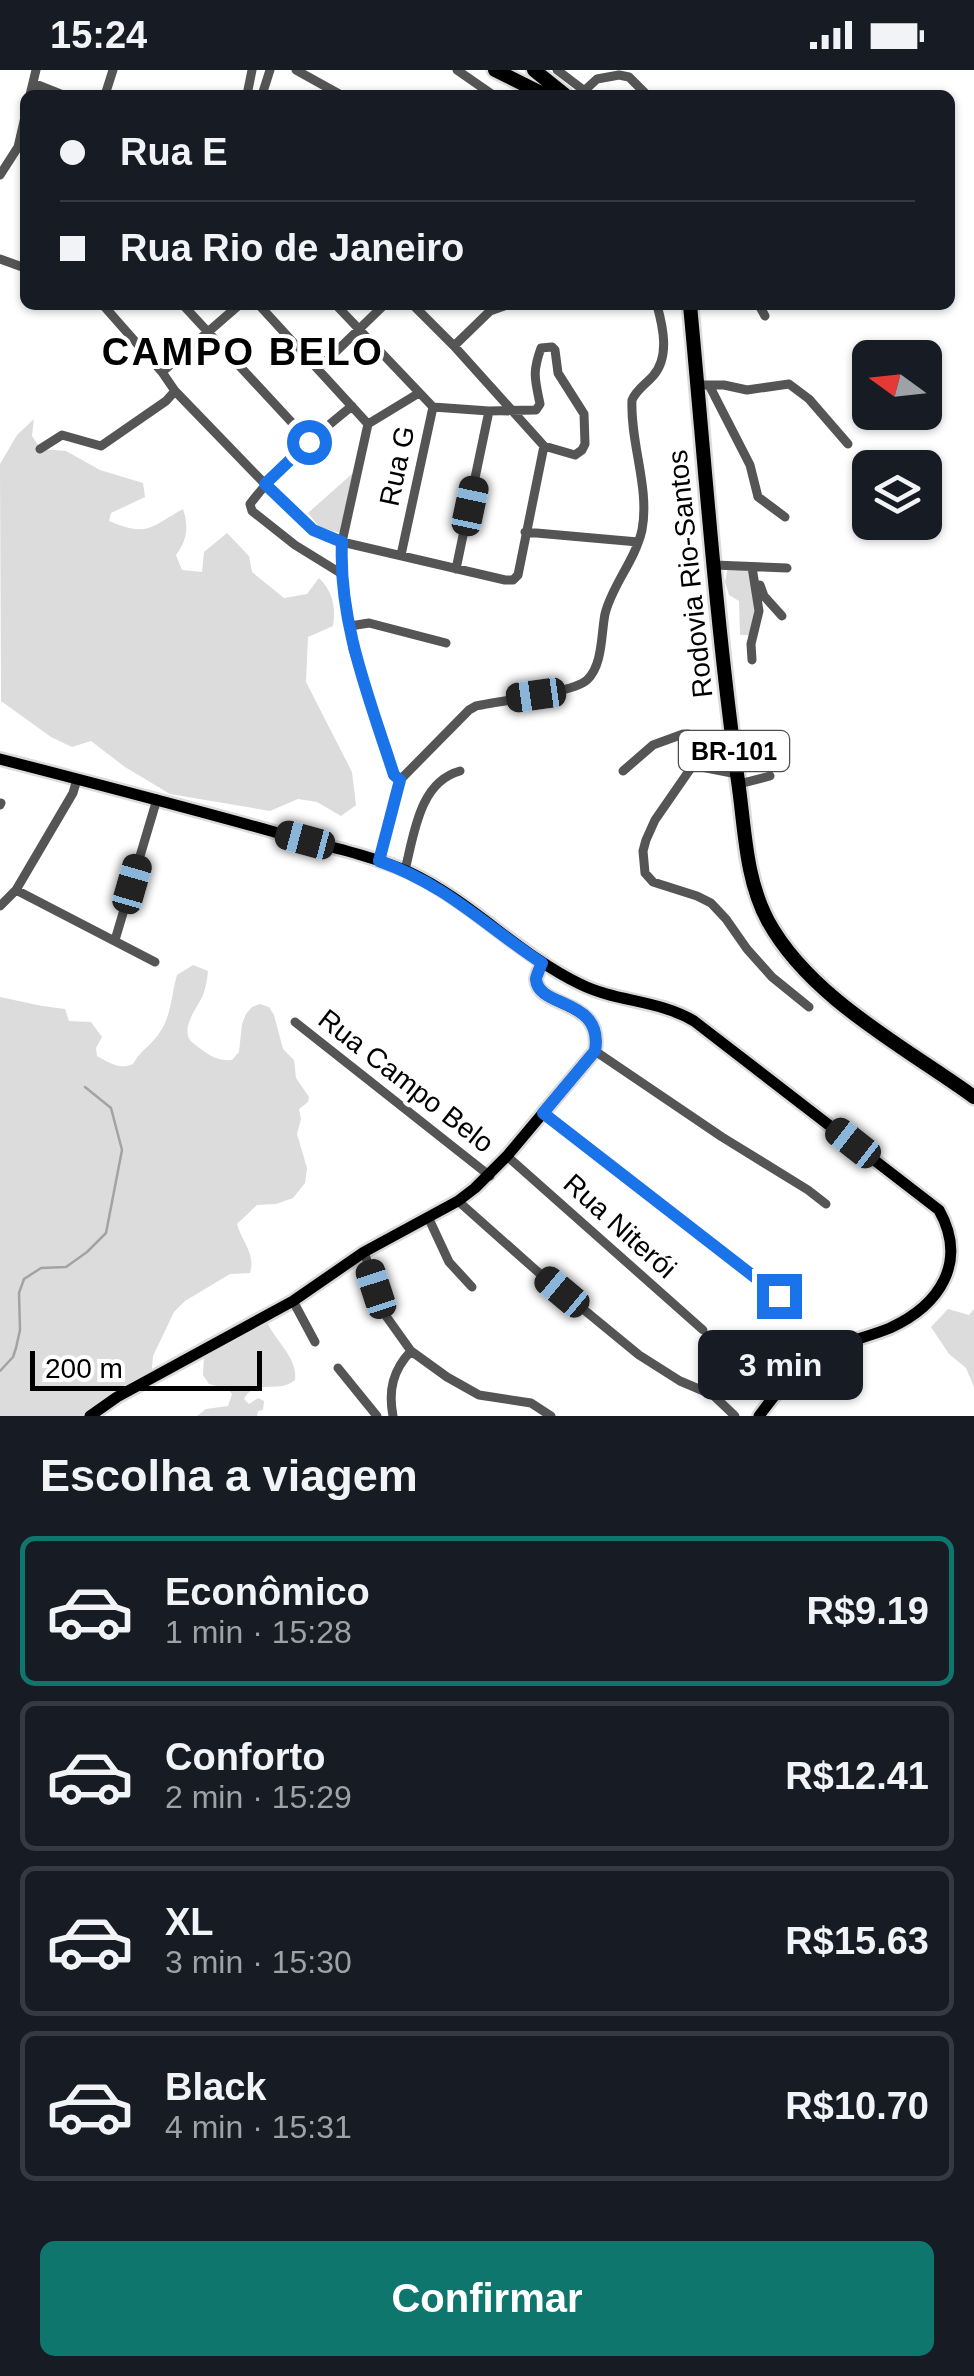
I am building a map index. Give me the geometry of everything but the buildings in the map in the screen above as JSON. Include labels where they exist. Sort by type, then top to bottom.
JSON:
[{"type":"highway","points":[[495,70],[533,90]]},
{"type":"highway","points":[[534,70],[559,90]]},
{"type":"highway","name":"Rodovia Rio-Santos","points":[[691,310],[703,385],[714,565],[738,779],[750,871],[767,920],[790,954],[822,987],[974,1097]]},
{"type":"main road","points":[[0,759],[405,870],[472,911],[542,963],[596,991],[666,1008],[694,1021],[939,1210],[949,1228],[951,1248],[939,1291],[914,1314],[890,1328],[832,1348],[799,1367],[759,1416]]},
{"type":"main road","points":[[90,1416],[116,1397],[292,1300],[364,1252],[458,1201],[490,1176],[595,1051],[596,1029],[592,1021],[537,984],[542,963]]},
{"type":"street","points":[[31,90],[36,70]]},
{"type":"street","points":[[296,70],[332,90]]},
{"type":"street","points":[[458,70],[486,90]]},
{"type":"street","points":[[557,70],[583,90]]},
{"type":"street","points":[[589,90],[597,78],[619,75],[628,77],[641,90]]},
{"type":"street","points":[[33,83],[50,90]]},
{"type":"street","points":[[0,175],[20,149]]},
{"type":"street","points":[[107,310],[175,391],[265,484],[313,530],[342,542],[513,580],[518,575],[544,446]]},
{"type":"street","points":[[187,310],[309,442]]},
{"type":"street","points":[[162,372],[234,310]]},
{"type":"street","points":[[264,310],[368,424]]},
{"type":"street","name":"Rua G","points":[[340,310],[433,407],[401,555]]},
{"type":"street","points":[[318,369],[379,310]]},
{"type":"street","points":[[418,310],[454,346],[512,410],[544,446],[575,454],[585,444],[582,409],[558,372],[552,346],[541,348],[536,363],[540,404],[536,410],[512,410],[490,411],[433,407]]},
{"type":"street","points":[[454,346],[486,310]]},
{"type":"street","points":[[379,861],[400,780],[469,710],[571,688],[587,680],[596,666],[606,609],[642,527],[632,400],[661,361],[664,344],[658,310]]},
{"type":"street","points":[[762,310],[765,316]]},
{"type":"street","points":[[703,385],[747,390],[790,384],[809,399],[848,444]]},
{"type":"street","points":[[703,385],[746,456],[758,497],[785,517]]},
{"type":"street","points":[[40,449],[62,435],[101,446],[175,391]]},
{"type":"street","points":[[400,780],[394,775],[354,649],[342,574],[342,542],[368,424],[419,393]]},
{"type":"street","points":[[342,574],[296,545],[252,510],[250,504],[265,484],[352,406]]},
{"type":"street","points":[[456,568],[490,411]]},
{"type":"street","points":[[525,532],[638,542]]},
{"type":"street","points":[[714,565],[787,568]]},
{"type":"street","points":[[756,567],[764,596],[782,616]]},
{"type":"street","points":[[752,660],[759,611],[756,567]]},
{"type":"street","points":[[350,626],[369,622],[446,642]]},
{"type":"street","points":[[623,770],[652,745],[683,734],[692,738],[692,765],[646,840],[645,874],[653,882],[711,904],[772,977],[809,1007]]},
{"type":"street","points":[[692,765],[738,779],[770,776]]},
{"type":"street","points":[[405,870],[429,794],[460,771]]},
{"type":"street","points":[[0,906],[16,890],[73,793],[77,779]]},
{"type":"street","points":[[115,940],[157,799]]},
{"type":"street","points":[[16,890],[155,962]]},
{"type":"street","name":"Rua Campo Belo","points":[[295,1022],[490,1176]]},
{"type":"street","points":[[595,1051],[826,1204]]},
{"type":"street","points":[[543,1113],[779,1296]]},
{"type":"street","name":"Rua Niterói","points":[[508,1156],[703,1330]]},
{"type":"street","points":[[458,1201],[610,1332],[670,1376],[714,1396],[735,1416]]},
{"type":"street","points":[[428,1217],[449,1262],[472,1287]]},
{"type":"street","points":[[364,1252],[386,1316],[411,1351],[480,1396],[531,1404],[551,1416]]},
{"type":"street","points":[[292,1300],[315,1342]]},
{"type":"street","points":[[394,1416],[391,1385],[400,1363],[411,1351]]},
{"type":"street","points":[[338,1368],[377,1416]]},
{"type":"shaded area","points":[[34,419],[32,436],[41,449],[66,451],[100,470],[143,483],[145,497],[111,513],[109,521],[132,529],[148,528],[183,509],[186,533],[176,555],[182,570],[202,572],[204,552],[227,533],[249,556],[252,572],[284,598],[307,594],[319,578],[324,583],[332,600],[333,626],[308,637],[306,682],[352,772],[356,805],[341,816],[317,802],[298,799],[270,811],[170,794],[91,741],[72,747],[51,737],[1,701],[0,464],[17,435]]},
{"type":"shaded area","points":[[353,473],[340,533],[319,527],[308,513]]},
{"type":"shaded area","points":[[730,568],[751,569],[758,612],[751,635],[740,635],[739,601],[729,595],[725,582]]},
{"type":"shaded area","points":[[193,965],[208,971],[188,1035],[209,1055],[232,1060],[239,1052],[242,1024],[252,1007],[269,1007],[274,1015],[283,1049],[294,1060],[296,1078],[309,1097],[299,1109],[297,1134],[307,1168],[305,1183],[293,1198],[257,1205],[237,1224],[250,1254],[250,1273],[230,1274],[174,1312],[153,1356],[151,1378],[90,1416],[0,1416],[0,997],[65,1009],[69,1021],[91,1022],[102,1037],[96,1048],[97,1056],[115,1065],[128,1066],[160,1032],[177,975]]},
{"type":"shaded area","points":[[948,1309],[969,1315],[974,1309],[974,1387],[966,1368],[949,1354],[931,1327]]},
{"type":"shaded area","points":[[267,1322],[290,1357],[295,1380],[248,1393],[244,1399],[249,1404],[258,1398],[264,1401],[257,1416],[197,1416],[206,1409],[228,1406],[232,1394],[209,1384],[203,1375],[204,1357]]},
{"type":"waterway","points":[[0,1371],[16,1348],[20,1330],[19,1293],[24,1279],[41,1268],[66,1267],[106,1233],[122,1150],[111,1108],[85,1087]]},
{"type":"district","name":"CAMPO BELO","points":[[243,352]]},
{"type":"route","points":[[309,442],[265,484],[313,530],[342,542],[341,567],[354,649],[394,775],[400,780],[379,861],[423,879],[542,963],[537,984],[592,1021],[597,1039],[595,1051],[543,1113],[779,1296]]}]
